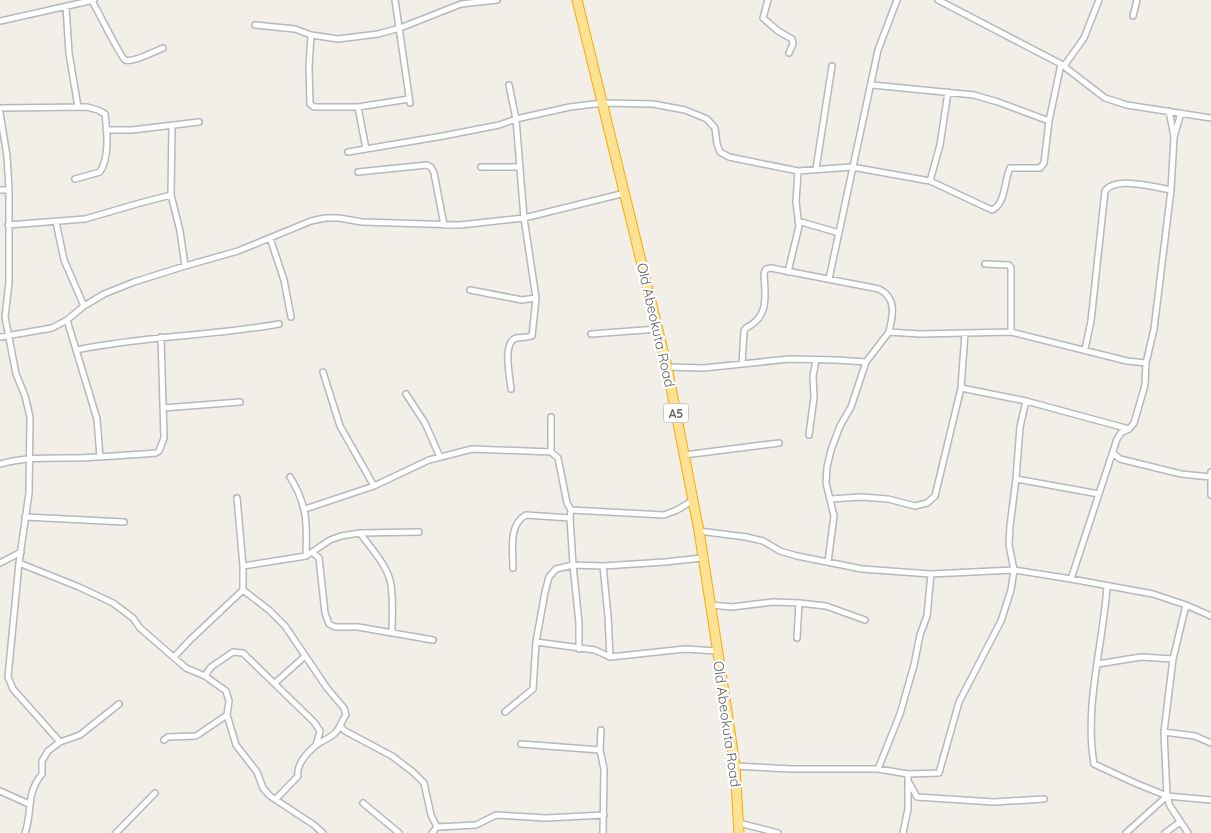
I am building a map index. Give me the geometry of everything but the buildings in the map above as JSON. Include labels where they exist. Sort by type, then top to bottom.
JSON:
[{"type":"highway","name":"Old Abeokuta Road","points":[[577,0],[667,367],[699,531],[735,766],[738,833]]},
{"type":"street","points":[[0,21],[93,0],[120,56],[125,60],[132,61],[163,48]]},
{"type":"street","points":[[312,35],[309,67],[310,104],[314,107],[358,107],[410,101],[395,0]]},
{"type":"street","points":[[254,25],[295,29],[312,35],[338,39],[378,34],[400,28],[460,2],[497,0]]},
{"type":"street","points":[[768,0],[762,18],[792,39],[793,44],[789,53]]},
{"type":"street","points":[[829,279],[878,50],[897,0]]},
{"type":"street","points":[[938,0],[1062,65],[1105,98],[1127,105],[1211,118]]},
{"type":"street","points":[[348,152],[499,125],[516,119],[570,107],[603,103],[653,104],[685,110],[707,119],[714,128],[720,152],[728,157],[798,171],[852,167],[930,181],[989,210],[996,209],[1001,202],[1010,168],[1040,168],[1044,163],[1049,121],[1062,65],[1084,38],[1099,2],[1092,0]]},
{"type":"street","points":[[1133,16],[1137,0]]},
{"type":"street","points":[[66,7],[69,53],[78,107]]},
{"type":"street","points":[[816,169],[832,66]]},
{"type":"street","points":[[509,85],[516,119],[524,218],[536,298],[532,336],[515,338],[510,342],[507,349],[511,389]]},
{"type":"street","points":[[872,85],[974,95],[1049,121]]},
{"type":"street","points":[[930,181],[940,145],[948,92]]},
{"type":"street","points":[[0,108],[78,107],[98,110],[105,114],[104,166],[100,172],[75,179]]},
{"type":"street","points":[[358,107],[366,148]]},
{"type":"street","points":[[1169,111],[1174,137]]},
{"type":"street","points":[[0,113],[7,156],[9,190],[9,282],[4,317],[16,374],[25,396],[30,417],[30,459],[8,677],[13,689],[60,742]]},
{"type":"street","points":[[1071,579],[1117,439],[1121,433],[1129,429],[1134,423],[1140,407],[1145,385],[1146,363],[1154,329],[1171,190],[1174,137],[1181,113]]},
{"type":"street","points":[[106,130],[132,130],[199,122]]},
{"type":"street","points":[[172,125],[172,195],[185,266]]},
{"type":"street","points":[[358,172],[427,165],[431,167],[434,173],[444,225]]},
{"type":"street","points":[[481,167],[520,167]]},
{"type":"street","points":[[788,272],[797,236],[796,202],[798,171]]},
{"type":"street","points":[[1085,349],[1091,321],[1105,191],[1111,185],[1123,183],[1171,190]]},
{"type":"street","points":[[0,190],[9,190]]},
{"type":"street","points":[[0,337],[52,328],[68,320],[84,306],[104,294],[185,266],[238,251],[311,221],[339,218],[362,222],[460,225],[524,218],[624,193]]},
{"type":"street","points":[[8,225],[86,219],[172,195]]},
{"type":"street","points":[[798,221],[839,233]]},
{"type":"street","points":[[56,222],[64,260],[84,306]]},
{"type":"street","points":[[270,238],[284,280],[291,317]]},
{"type":"street","points":[[985,264],[1009,265],[1011,268],[1011,332]]},
{"type":"street","points":[[742,364],[744,331],[762,316],[765,307],[764,273],[766,269],[771,268],[879,289],[889,296],[894,310],[889,332],[866,362],[851,407],[840,426],[831,450],[827,467],[826,483],[834,516],[828,562]]},
{"type":"street","points":[[470,290],[522,300],[536,298]]},
{"type":"street","points":[[68,320],[96,419],[100,457]]},
{"type":"street","points":[[76,350],[111,343],[247,330],[280,324]]},
{"type":"street","points":[[591,334],[658,329]]},
{"type":"street","points":[[889,332],[920,334],[1011,332],[1127,361],[1146,363]]},
{"type":"street","points":[[831,499],[861,497],[888,499],[915,506],[928,503],[935,496],[961,388],[965,333]]},
{"type":"street","points":[[0,464],[14,460],[100,457],[156,453],[160,451],[164,438],[161,337]]},
{"type":"street","points":[[667,367],[704,368],[789,360],[866,362]]},
{"type":"street","points":[[809,435],[814,397],[813,376],[816,360]]},
{"type":"street","points":[[323,372],[340,426],[374,486]]},
{"type":"street","points":[[961,388],[1026,401],[1129,429]]},
{"type":"street","points":[[406,394],[425,423],[440,457]]},
{"type":"street","points":[[735,766],[792,769],[878,769],[908,774],[939,773],[959,702],[1001,621],[1011,590],[1014,570],[1009,545],[1010,526],[1020,427],[1026,401]]},
{"type":"street","points":[[163,408],[240,402]]},
{"type":"street","points":[[551,417],[551,452]]},
{"type":"street","points":[[684,455],[779,443]]},
{"type":"street","points":[[305,509],[374,486],[430,460],[472,449],[540,450],[551,452],[558,458],[567,503],[571,510],[573,564],[579,622],[579,649]]},
{"type":"street","points":[[1113,453],[1120,459]]},
{"type":"street","points":[[1110,461],[1120,459],[1181,474],[1211,476],[1211,495]]},
{"type":"street","points":[[290,477],[300,492],[305,509],[306,556]]},
{"type":"street","points":[[1016,479],[1100,494]]},
{"type":"street","points":[[174,657],[242,590],[237,498]]},
{"type":"street","points":[[571,510],[664,515],[692,501]]},
{"type":"street","points":[[512,568],[514,527],[520,518],[526,515],[570,518]]},
{"type":"street","points":[[25,517],[124,522]]},
{"type":"street","points":[[699,531],[746,537],[763,542],[780,551],[862,569],[931,574],[1014,570],[1071,579],[1153,594],[1211,616]]},
{"type":"street","points":[[242,566],[306,556],[330,540],[341,536],[360,533],[419,532]]},
{"type":"street","points":[[360,533],[383,566],[390,580],[392,632]]},
{"type":"street","points":[[0,563],[21,552]]},
{"type":"street","points":[[313,552],[319,558],[325,613],[329,624],[335,627],[358,627],[433,640]]},
{"type":"street","points":[[505,712],[533,689],[536,642],[548,577],[556,569],[573,564],[602,566],[702,558]]},
{"type":"street","points":[[19,563],[80,587],[113,603],[133,618],[140,628],[186,668],[205,676],[226,691],[229,700],[228,715],[236,745],[257,772],[262,788],[270,796],[323,833]]},
{"type":"street","points":[[602,566],[608,616],[610,657]]},
{"type":"street","points":[[878,769],[900,714],[914,665],[920,635],[927,616],[931,574]]},
{"type":"street","points":[[1107,587],[1090,726],[1094,764],[1167,796],[1211,800]]},
{"type":"street","points":[[242,590],[285,626],[327,688],[344,708],[346,715],[341,722],[341,727],[334,734],[316,745],[301,761],[297,771],[298,776],[276,799]]},
{"type":"street","points":[[710,605],[732,607],[773,602],[798,603],[826,606],[865,620]]},
{"type":"street","points":[[797,638],[798,603]]},
{"type":"street","points":[[1186,605],[1173,659],[1164,732],[1167,796],[1170,806],[1188,833]]},
{"type":"street","points":[[536,642],[595,650],[610,657],[685,649],[717,650]]},
{"type":"street","points":[[205,676],[211,667],[233,652],[243,653],[314,722],[320,730],[316,745]]},
{"type":"street","points":[[274,683],[304,656]]},
{"type":"street","points":[[1098,664],[1141,657],[1173,659]]},
{"type":"street","points":[[25,833],[28,822],[28,804],[34,783],[42,774],[42,761],[48,751],[60,742],[80,734],[119,704]]},
{"type":"street","points":[[164,740],[168,737],[196,736],[228,715]]},
{"type":"street","points":[[341,727],[392,756],[419,778],[424,784],[431,815],[436,827]]},
{"type":"street","points":[[601,730],[600,750],[604,770],[603,833]]},
{"type":"street","points":[[1164,732],[1195,736],[1211,743]]},
{"type":"street","points":[[521,744],[600,750]]},
{"type":"street","points":[[903,833],[908,809],[908,774]]},
{"type":"street","points":[[908,782],[917,797],[994,802],[1044,799]]},
{"type":"street","points":[[0,791],[28,804]]},
{"type":"street","points":[[116,833],[155,793]]},
{"type":"street","points":[[1126,833],[1167,796]]},
{"type":"street","points":[[362,803],[399,833]]},
{"type":"street","points":[[436,827],[476,824],[496,815],[546,818],[604,815]]},
{"type":"street","points":[[1165,833],[1180,822]]},
{"type":"street","points":[[738,823],[778,833]]},
{"type":"street","points":[[432,833],[436,827]]}]
